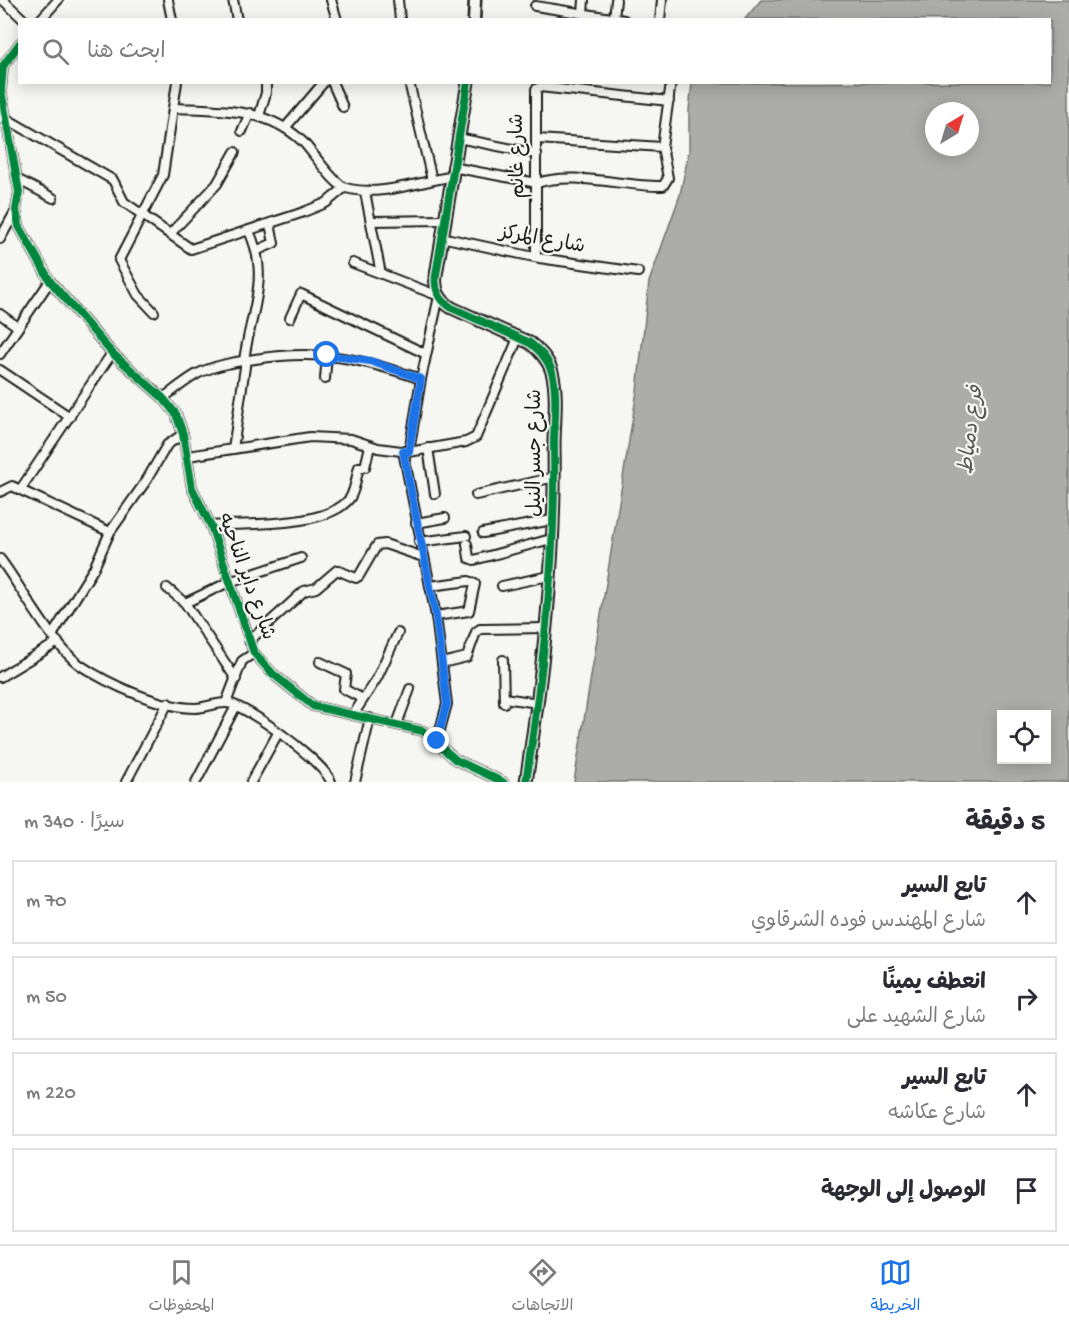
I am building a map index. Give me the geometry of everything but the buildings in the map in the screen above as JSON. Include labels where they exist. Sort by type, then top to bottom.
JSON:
[{"type":"street","points":[[3,0],[22,18]]},
{"type":"street","points":[[42,18],[58,0]]},
{"type":"street","points":[[168,0],[172,18]]},
{"type":"street","points":[[233,0],[237,18]]},
{"type":"street","points":[[331,0],[336,18]]},
{"type":"street","points":[[398,0],[400,18]]},
{"type":"street","points":[[474,18],[475,0]]},
{"type":"street","points":[[583,13],[584,0]]},
{"type":"street","points":[[535,6],[608,18],[616,0]]},
{"type":"street","points":[[660,18],[662,0]]},
{"type":"street","name":"شارع داير الناحيه","points":[[18,45],[7,57],[2,74],[1,90],[4,119],[19,192],[16,210],[26,240],[50,281],[112,353],[163,398],[176,414],[188,456],[192,488],[211,526],[254,652],[273,674],[313,706],[423,731],[456,760],[503,782]]},
{"type":"street","points":[[154,312],[138,295],[119,260],[163,175],[177,84]]},
{"type":"street","points":[[259,116],[266,93],[266,84]]},
{"type":"street","points":[[285,128],[322,84]]},
{"type":"street","points":[[334,84],[343,107]]},
{"type":"street","points":[[410,84],[432,180]]},
{"type":"street","points":[[437,741],[447,704],[436,616],[419,542],[406,451],[439,296],[435,280],[451,172],[468,84]]},
{"type":"street","points":[[595,84],[594,93],[669,101]]},
{"type":"street","points":[[173,108],[250,113],[259,116],[285,128],[302,141],[344,188],[364,192],[432,180],[451,172],[537,183],[548,179],[601,179],[663,186],[668,178],[662,147],[671,84]]},
{"type":"street","name":"شارع غانم","points":[[536,252],[537,139],[534,95],[540,87],[594,93]]},
{"type":"street","points":[[242,131],[250,113]]},
{"type":"street","points":[[4,119],[113,180],[124,202],[194,249],[326,203],[344,188]]},
{"type":"street","points":[[458,138],[537,154]]},
{"type":"street","points":[[537,139],[662,147]]},
{"type":"street","points":[[170,234],[218,184],[235,152]]},
{"type":"street","points":[[17,179],[53,198]]},
{"type":"street","points":[[364,192],[381,274]]},
{"type":"street","points":[[0,239],[16,210]]},
{"type":"street","points":[[371,221],[444,220]]},
{"type":"street","points":[[258,250],[274,243],[270,224]]},
{"type":"street","points":[[233,449],[261,269],[258,250],[249,231]]},
{"type":"street","name":"شارع المركز","points":[[441,237],[539,258],[638,272]]},
{"type":"street","points":[[353,263],[439,296]]},
{"type":"street","points":[[0,354],[50,281]]},
{"type":"street","points":[[290,318],[302,294],[426,354]]},
{"type":"street","name":"شارع جسر النيل","points":[[439,296],[452,308],[539,351],[552,372],[555,477],[546,628],[526,782]]},
{"type":"street","points":[[0,314],[18,327]]},
{"type":"street","points":[[188,456],[310,437],[351,439],[370,446],[406,451],[466,442],[476,437],[518,339]]},
{"type":"street","points":[[20,490],[112,353]]},
{"type":"street","points":[[163,398],[197,375],[245,361],[284,355],[327,355],[370,361],[421,379]]},
{"type":"street","points":[[325,379],[327,355]]},
{"type":"street","points":[[0,370],[70,417]]},
{"type":"street","points":[[53,634],[94,568],[110,532],[147,481],[167,445],[183,434]]},
{"type":"street","points":[[211,526],[306,519],[337,510],[351,496],[359,466],[368,464],[370,446]]},
{"type":"street","points":[[428,448],[435,494]]},
{"type":"street","points":[[476,495],[555,477]]},
{"type":"street","points":[[0,492],[12,486],[110,532]]},
{"type":"street","points":[[416,524],[445,518]]},
{"type":"street","points":[[483,533],[552,520]]},
{"type":"street","points":[[419,542],[467,540],[469,558],[474,560],[551,539]]},
{"type":"street","name":"شارع داير الناحيه","points":[[249,641],[304,591],[316,588],[337,570],[356,578],[359,576],[377,545],[385,544],[423,557]]},
{"type":"street","points":[[184,603],[229,582],[301,558]]},
{"type":"street","points":[[0,559],[58,642],[75,661],[107,681],[168,703],[195,708],[226,703],[236,706],[278,733],[329,780]]},
{"type":"street","points":[[502,586],[549,576]]},
{"type":"street","points":[[430,586],[469,581],[475,584],[469,611],[436,616]]},
{"type":"street","points":[[167,588],[184,603],[236,679]]},
{"type":"street","points":[[442,663],[467,657],[476,632],[480,629],[546,628]]},
{"type":"street","points":[[353,715],[377,678],[398,633]]},
{"type":"street","points":[[429,636],[438,637]]},
{"type":"street","points":[[0,677],[58,642]]},
{"type":"street","points":[[226,703],[242,661],[254,652]]},
{"type":"street","points":[[503,660],[504,700],[538,703]]},
{"type":"street","points":[[320,662],[345,674],[344,689],[363,699]]},
{"type":"street","points":[[397,724],[411,688]]},
{"type":"street","points":[[126,782],[168,703]]},
{"type":"street","points":[[196,782],[236,706]]},
{"type":"street","points":[[355,782],[370,718]]},
{"type":"street","points":[[251,782],[278,733]]},
{"type":"water","name":"فرع دمياط","points":[[761,0],[1069,0],[1069,782],[574,782],[637,391],[649,282],[680,195],[689,151],[692,84],[1051,84],[1051,18],[746,18]]},
{"type":"cycle path","points":[[18,46],[3,66],[1,90],[19,192],[16,210],[19,226],[50,281],[112,353],[163,398],[176,414],[183,434],[192,488],[211,526],[254,653],[273,674],[313,706],[423,731],[456,760],[503,782]]},
{"type":"cycle path","points":[[468,84],[436,275],[437,290],[444,302],[452,308],[534,346],[548,363],[555,389],[551,572],[543,656],[526,782]]},
{"type":"route","points":[[327,355],[370,361],[421,379],[409,452],[403,451],[418,537],[436,616],[447,704],[437,741]]}]
